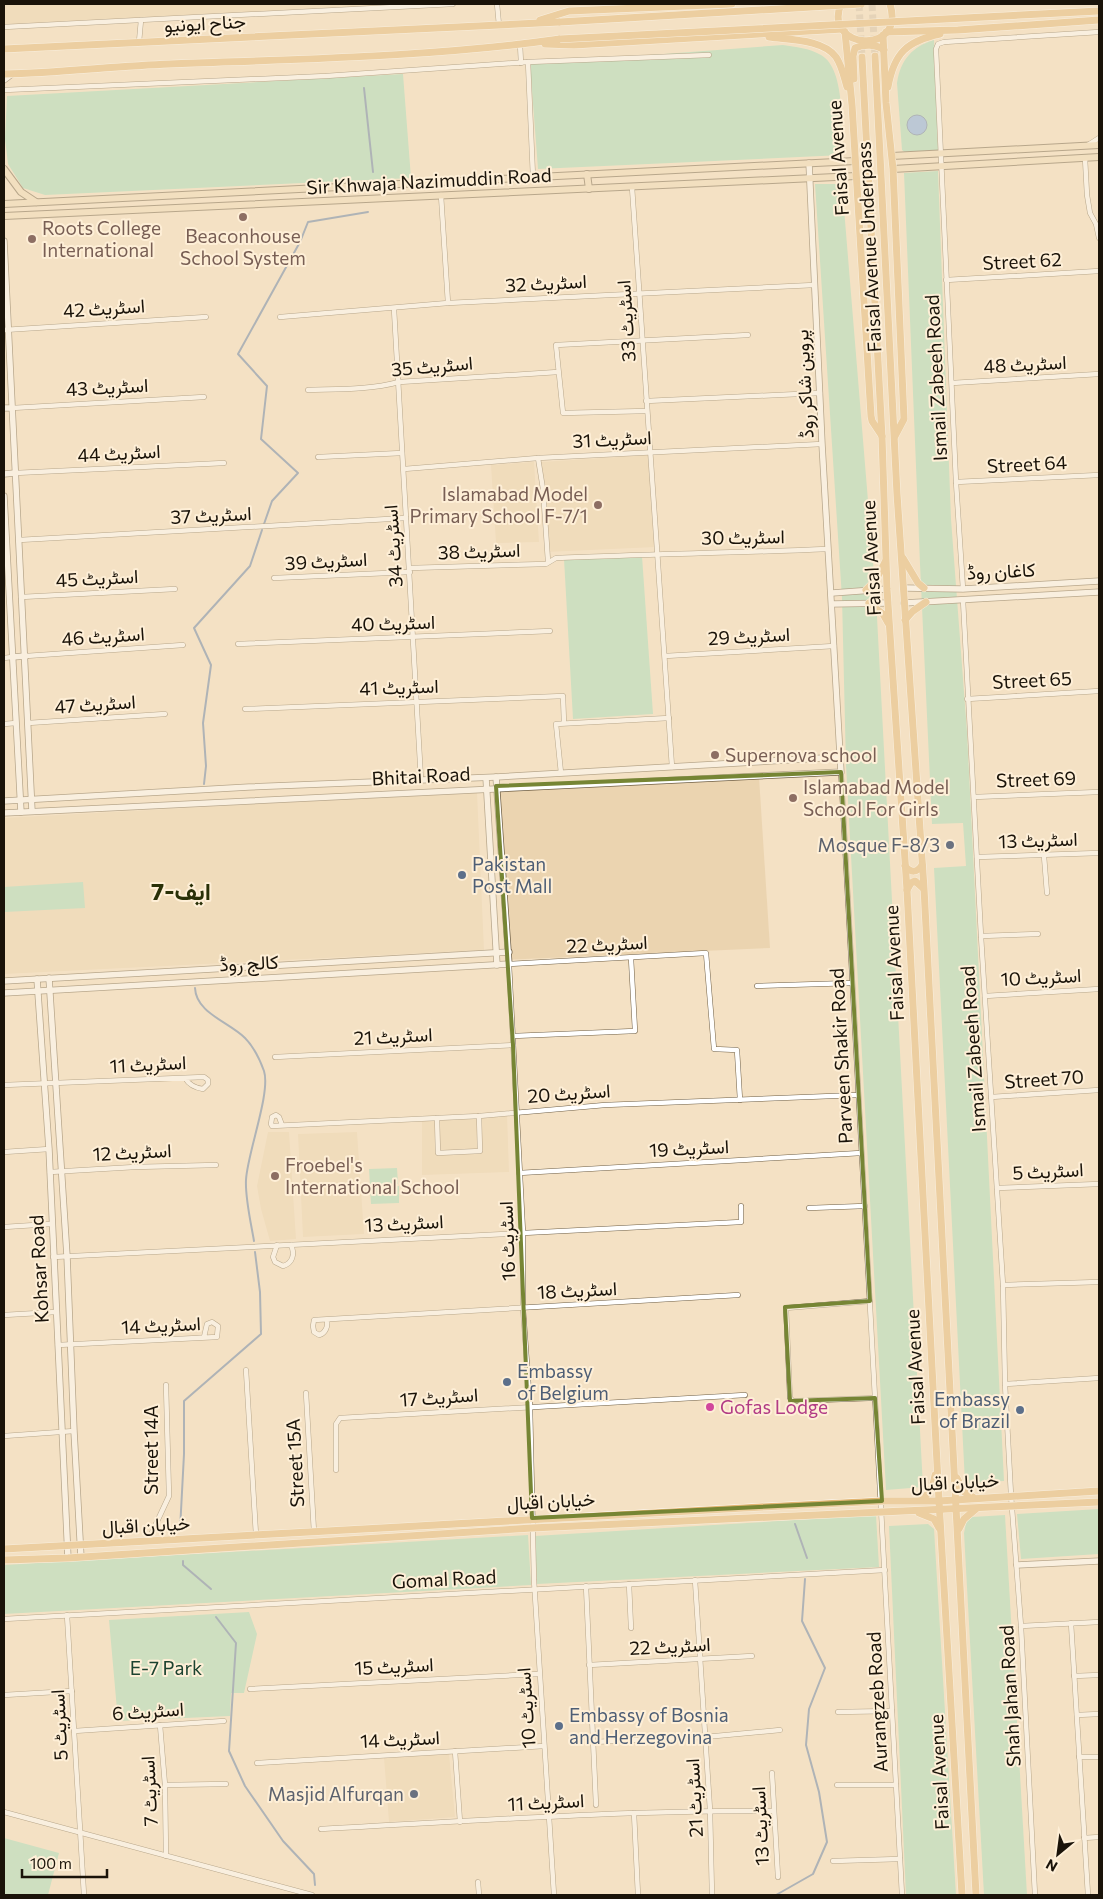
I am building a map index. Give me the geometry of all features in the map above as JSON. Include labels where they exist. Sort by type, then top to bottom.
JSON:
[{"type":"main road","points":[[528,24],[569,11],[732,4]]},
{"type":"main road","points":[[841,4],[838,15],[844,31],[852,38],[868,42],[884,34],[1099,21]]},
{"type":"main road","points":[[528,24],[861,4]]},
{"type":"main road","points":[[884,34],[892,18],[890,4]]},
{"type":"main road","points":[[522,44],[560,39],[1099,11]]},
{"type":"main road","name":"جناح ایونیو","points":[[4,49],[528,24]]},
{"type":"main road","points":[[886,103],[893,66],[905,48],[922,39],[958,30]]},
{"type":"main road","points":[[522,44],[574,45],[844,31]]},
{"type":"main road","name":"Faisal Avenue","points":[[844,31],[852,104],[871,416],[872,421],[882,436],[887,589],[907,890],[962,1895]]},
{"type":"main road","name":"Faisal Avenue","points":[[884,34],[886,103],[893,169],[904,419],[895,436],[897,494],[924,888],[976,1895]]},
{"type":"main road","points":[[756,36],[814,44],[828,50],[837,58],[852,104]]},
{"type":"main road","name":"جناح ایونیو","points":[[4,74],[164,64],[407,53],[522,44]]},
{"type":"main road","points":[[852,104],[854,51],[858,46],[872,45],[884,50]]},
{"type":"main road","name":"Faisal Avenue Underpass","points":[[875,56],[895,436]]},
{"type":"main road","name":"Faisal Avenue Underpass","points":[[862,57],[882,436]]},
{"type":"main road","points":[[892,156],[1099,145]]},
{"type":"main road","points":[[957,152],[960,165]]},
{"type":"main road","points":[[893,169],[1099,157]]},
{"type":"main road","name":"Sir Khwaja Nazimuddin Road","points":[[4,204],[855,161]]},
{"type":"main road","points":[[4,169],[21,192],[37,202]]},
{"type":"main road","points":[[587,174],[589,189]]},
{"type":"main road","name":"Sir Khwaja Nazimuddin Road","points":[[4,216],[856,176]]},
{"type":"main road","points":[[884,495],[897,494]]},
{"type":"main road","points":[[902,556],[918,583],[924,588]]},
{"type":"main road","points":[[866,590],[879,576],[886,558]]},
{"type":"main road","points":[[905,620],[926,602]]},
{"type":"main road","points":[[869,603],[883,614],[890,628]]},
{"type":"main road","points":[[905,866],[914,872],[922,864]]},
{"type":"main road","points":[[907,890],[911,883],[915,881],[924,888]]},
{"type":"main road","points":[[910,1501],[921,1499],[931,1491],[937,1465]]},
{"type":"main road","points":[[954,1466],[960,1489],[966,1494],[978,1498]]},
{"type":"main road","name":"خیابان اقبال","points":[[4,1560],[68,1558],[882,1506],[910,1501],[939,1501],[1099,1491]]},
{"type":"main road","name":"خیابان اقبال","points":[[4,1549],[532,1518],[882,1506],[910,1511],[940,1511],[1099,1502]]},
{"type":"main road","points":[[958,1533],[964,1519],[976,1509]]},
{"type":"main road","points":[[910,1511],[934,1519],[939,1525],[941,1536]]},
{"type":"street","points":[[4,27],[452,4]]},
{"type":"street","points":[[497,4],[499,25]]},
{"type":"street","points":[[139,42],[141,20]]},
{"type":"street","name":"Ismail Zabeeh Road","points":[[964,589],[956,482],[936,49],[938,44],[944,42],[1099,32]]},
{"type":"street","points":[[521,63],[522,44]]},
{"type":"street","points":[[4,90],[326,76],[528,62],[709,55]]},
{"type":"street","points":[[528,62],[533,177]]},
{"type":"street","points":[[4,80],[12,74]]},
{"type":"street","points":[[1087,145],[1099,138]]},
{"type":"street","points":[[1085,158],[1087,196],[1099,238]]},
{"type":"street","name":"پروین شاکر روڈ","points":[[809,163],[822,444],[832,604]]},
{"type":"street","name":"اسٹریٹ 33","points":[[632,187],[672,767]]},
{"type":"street","points":[[441,195],[448,303]]},
{"type":"street","points":[[1093,218],[1099,216]]},
{"type":"street","points":[[4,241],[6,330],[26,656],[32,811]]},
{"type":"street","name":"Street 62","points":[[946,280],[1099,271]]},
{"type":"street","name":"اسٹریٹ 32","points":[[280,318],[448,303],[814,285]]},
{"type":"street","name":"اسٹریٹ 34","points":[[394,309],[421,780]]},
{"type":"street","name":"اسٹریٹ 42","points":[[6,330],[206,317]]},
{"type":"street","points":[[646,411],[563,413],[556,344],[748,335]]},
{"type":"street","name":"اسٹریٹ 35","points":[[308,390],[357,389],[380,387],[399,382],[558,372]]},
{"type":"street","name":"اسٹریٹ 48","points":[[952,383],[1099,374]]},
{"type":"street","points":[[646,402],[820,393]]},
{"type":"street","name":"اسٹریٹ 43","points":[[12,408],[204,397]]},
{"type":"street","points":[[4,408],[12,408]]},
{"type":"street","name":"اسٹریٹ 31","points":[[404,469],[538,458],[822,444]]},
{"type":"street","points":[[318,457],[402,453]]},
{"type":"street","points":[[538,458],[543,489],[548,561]]},
{"type":"street","name":"اسٹریٹ 44","points":[[15,473],[224,462]]},
{"type":"street","points":[[4,474],[15,473]]},
{"type":"street","name":"Street 64","points":[[956,482],[1099,475]]},
{"type":"street","points":[[4,496],[7,599],[21,812]]},
{"type":"street","name":"اسٹریٹ 37","points":[[18,540],[406,518]]},
{"type":"street","points":[[6,540],[18,540]]},
{"type":"street","name":"اسٹریٹ 30","points":[[548,561],[556,558],[658,553],[743,553],[828,549]]},
{"type":"street","name":"اسٹریٹ 38","points":[[410,570],[546,564],[548,561]]},
{"type":"street","name":"اسٹریٹ 39","points":[[274,578],[410,570]]},
{"type":"street","name":"کاغان روڈ","points":[[904,588],[964,589],[1099,581]]},
{"type":"street","name":"اسٹریٹ 45","points":[[22,597],[175,589]]},
{"type":"street","points":[[832,593],[887,589]]},
{"type":"street","name":"کاغان روڈ","points":[[904,603],[1099,592]]},
{"type":"street","points":[[7,599],[22,597]]},
{"type":"street","name":"Ismail Zabeeh Road","points":[[963,600],[981,936],[1004,1285],[1005,1384],[1011,1496]]},
{"type":"street","points":[[832,604],[888,603]]},
{"type":"street","name":"Parveen Shakir Road","points":[[832,604],[882,1506]]},
{"type":"street","name":"اسٹریٹ 40","points":[[238,644],[550,631]]},
{"type":"street","name":"اسٹریٹ 46","points":[[26,656],[183,645]]},
{"type":"street","name":"اسٹریٹ 29","points":[[665,656],[834,646]]},
{"type":"street","points":[[4,658],[26,656]]},
{"type":"street","name":"Street 65","points":[[968,699],[1099,691]]},
{"type":"street","name":"اسٹریٹ 41","points":[[245,709],[563,696],[564,723]]},
{"type":"street","name":"اسٹریٹ 47","points":[[28,723],[165,714]]},
{"type":"street","points":[[561,773],[556,724],[669,718]]},
{"type":"street","points":[[4,724],[28,723]]},
{"type":"street","name":"Bhitai Road","points":[[4,801],[249,787],[486,778],[840,757]]},
{"type":"street","name":"Bhitai Road","points":[[4,813],[421,792],[496,786],[841,772]]},
{"type":"street","points":[[496,777],[509,964]]},
{"type":"street","points":[[486,778],[497,965]]},
{"type":"street","points":[[421,780],[421,792]]},
{"type":"street","points":[[249,787],[250,800]]},
{"type":"street","name":"Street 69","points":[[974,796],[1099,792]]},
{"type":"street","name":"اسٹریٹ 13","points":[[977,857],[1099,853]]},
{"type":"street","points":[[1044,856],[1047,893]]},
{"type":"street","points":[[981,936],[1038,934]]},
{"type":"street","name":"کالج روڈ","points":[[4,981],[509,952]]},
{"type":"street","name":"اسٹریٹ 22","points":[[509,964],[706,954],[714,1050],[736,1049],[738,1052],[740,1100]]},
{"type":"street","points":[[513,1036],[635,1031],[632,958]]},
{"type":"street","name":"کالج روڈ","points":[[4,993],[509,964]]},
{"type":"street","name":"اسٹریٹ 16","points":[[509,964],[522,1232],[523,1308],[530,1406],[532,1518]]},
{"type":"street","name":"Kohsar Road","points":[[49,978],[67,1256],[74,1431],[82,1557]]},
{"type":"street","name":"Kohsar Road","points":[[38,979],[43,1083],[49,1149],[68,1558]]},
{"type":"street","points":[[757,986],[852,983]]},
{"type":"street","name":"اسٹریٹ 10","points":[[985,996],[1099,989]]},
{"type":"street","name":"اسٹریٹ 21","points":[[275,1057],[513,1045]]},
{"type":"street","name":"اسٹریٹ 11","points":[[56,1083],[204,1076],[208,1080],[208,1084],[203,1089],[198,1088],[185,1078]]},
{"type":"street","points":[[4,1084],[56,1083]]},
{"type":"street","name":"Street 70","points":[[991,1097],[1099,1090]]},
{"type":"street","name":"اسٹریٹ 20","points":[[282,1125],[479,1116],[605,1105],[858,1094]]},
{"type":"street","points":[[437,1118],[438,1153],[480,1151],[479,1116]]},
{"type":"street","points":[[4,1152],[49,1149]]},
{"type":"street","name":"اسٹریٹ 19","points":[[519,1173],[861,1153]]},
{"type":"street","name":"اسٹریٹ 12","points":[[50,1172],[151,1166],[216,1165]]},
{"type":"street","name":"اسٹریٹ 5","points":[[997,1188],[1099,1184]]},
{"type":"street","name":"اسٹریٹ 13","points":[[53,1256],[741,1222],[741,1206]]},
{"type":"street","points":[[809,1208],[865,1206]]},
{"type":"street","points":[[4,1227],[51,1224]]},
{"type":"street","points":[[277,1245],[273,1258],[275,1262],[283,1266],[293,1258],[291,1244]]},
{"type":"street","points":[[1004,1285],[1099,1282]]},
{"type":"street","name":"اسٹریٹ 18","points":[[327,1320],[738,1295]]},
{"type":"street","points":[[870,1302],[786,1308],[791,1400],[875,1398]]},
{"type":"street","points":[[4,1315],[56,1312]]},
{"type":"street","name":"اسٹریٹ 14","points":[[70,1345],[217,1337],[218,1326],[212,1322],[208,1324],[204,1337]]},
{"type":"street","points":[[58,1345],[70,1345]]},
{"type":"street","points":[[246,1370],[256,1535]]},
{"type":"street","points":[[1005,1384],[1099,1378]]},
{"type":"street","name":"Street 14A","points":[[147,1542],[169,1496],[166,1385]]},
{"type":"street","name":"Street 15A","points":[[306,1393],[314,1532]]},
{"type":"street","name":"اسٹریٹ 17","points":[[336,1470],[336,1424],[340,1418],[744,1395]]},
{"type":"street","points":[[4,1436],[74,1431]]},
{"type":"street","name":"Shah Jahan Road","points":[[1011,1496],[1022,1626],[1035,1895]]},
{"type":"street","name":"Aurangzeb Road","points":[[882,1506],[902,1895]]},
{"type":"street","name":"اسٹریٹ 10","points":[[532,1518],[539,1674],[554,1895]]},
{"type":"street","points":[[1017,1565],[1099,1561]]},
{"type":"street","name":"Gomal Road","points":[[4,1619],[885,1570]]},
{"type":"street","name":"اسٹریٹ 21","points":[[695,1580],[710,1810],[712,1895]]},
{"type":"street","points":[[629,1584],[631,1628]]},
{"type":"street","points":[[586,1586],[596,1805]]},
{"type":"street","name":"اسٹریٹ 5","points":[[67,1615],[84,1895]]},
{"type":"street","points":[[1022,1626],[1099,1622]]},
{"type":"street","points":[[1071,1623],[1088,1895]]},
{"type":"street","name":"اسٹریٹ 22","points":[[589,1665],[752,1656]]},
{"type":"street","name":"اسٹریٹ 15","points":[[250,1689],[539,1674]]},
{"type":"street","points":[[1074,1676],[1099,1675]]},
{"type":"street","points":[[4,1695],[72,1690]]},
{"type":"street","points":[[838,1712],[892,1711]]},
{"type":"street","points":[[1077,1715],[1099,1714]]},
{"type":"street","name":"اسٹریٹ 6","points":[[74,1730],[224,1721]]},
{"type":"street","name":"اسٹریٹ 7","points":[[160,1725],[165,1785],[166,1856]]},
{"type":"street","points":[[593,1742],[780,1730]]},
{"type":"street","name":"اسٹریٹ 14","points":[[257,1763],[544,1746]]},
{"type":"street","points":[[455,1751],[460,1822]]},
{"type":"street","points":[[1079,1757],[1099,1757]]},
{"type":"street","name":"اسٹریٹ 13","points":[[772,1773],[778,1877]]},
{"type":"street","points":[[165,1785],[226,1784]]},
{"type":"street","points":[[837,1786],[896,1784]]},
{"type":"street","name":"اسٹریٹ 11","points":[[321,1829],[634,1813],[710,1810],[774,1811]]},
{"type":"street","points":[[4,1812],[312,1895]]},
{"type":"street","points":[[634,1813],[638,1895]]},
{"type":"street","points":[[1084,1838],[1099,1837]]},
{"type":"street","points":[[833,1861],[900,1859]]},
{"type":"street","points":[[478,1882],[479,1895]]},
{"type":"highlighted area","points":[[841,772],[870,1301],[785,1307],[790,1401],[875,1398],[882,1501],[532,1518],[513,1045],[496,786]]},
{"type":"shaded area","points":[[4,4],[452,4],[4,27]]},
{"type":"shaded area","name":"Islamabad Model Primary School F-7/1","points":[[649,455],[656,547],[546,552],[541,462]]},
{"type":"shaded area","points":[[534,462],[539,542],[496,543],[491,465]]},
{"type":"shaded area","points":[[759,777],[770,948],[505,960],[496,791]]},
{"type":"shaded area","points":[[477,792],[484,950],[4,974],[4,818]]},
{"type":"shaded area","points":[[513,1111],[507,1113],[509,1172],[422,1175],[422,1118]]},
{"type":"shaded area","name":"Froebel's International School","points":[[268,1132],[289,1132],[296,1239],[270,1241],[261,1209],[257,1186]]},
{"type":"shaded area","points":[[357,1132],[364,1234],[303,1237],[298,1134]]},
{"type":"shaded area","points":[[449,1754],[455,1817],[389,1822],[384,1758]]},
{"type":"green space","points":[[934,40],[938,152],[906,153],[902,150],[897,83],[901,67],[909,55],[920,46]]},
{"type":"green space","points":[[783,45],[802,48],[821,55],[829,62],[835,73],[841,101],[843,155],[538,169],[530,64]]},
{"type":"green space","points":[[403,74],[411,178],[45,195],[23,188],[8,164],[5,139],[7,96]]},
{"type":"green space","points":[[938,171],[951,519],[967,732],[1004,1481],[965,1483],[934,868],[966,866],[963,823],[932,824],[904,173]]},
{"type":"green space","points":[[815,184],[842,184],[876,598],[923,1487],[886,1490],[846,765],[842,598]]},
{"type":"green space","points":[[642,556],[653,714],[573,719],[564,559]]},
{"type":"green space","points":[[83,882],[85,908],[4,912],[4,887]]},
{"type":"green space","points":[[397,1168],[398,1184],[370,1186],[369,1169]]},
{"type":"green space","points":[[399,1186],[399,1203],[371,1204],[370,1188]]},
{"type":"green space","points":[[1099,1509],[1099,1554],[1021,1559],[1017,1514]]},
{"type":"green space","points":[[876,1515],[879,1567],[537,1584],[535,1536]]},
{"type":"green space","points":[[1005,1515],[1027,1895],[984,1895],[964,1533],[966,1523],[972,1517]]},
{"type":"green space","points":[[928,1524],[934,1529],[956,1895],[906,1895],[889,1526]]},
{"type":"green space","points":[[528,1535],[531,1585],[4,1614],[4,1565]]},
{"type":"green space","name":"E-7 Park","points":[[249,1612],[257,1634],[244,1693],[231,1693],[230,1716],[118,1721],[109,1620]]},
{"type":"green space","points":[[4,1838],[59,1853],[48,1895],[4,1895]]},
{"type":"water","points":[[917,115],[924,118],[927,125],[924,132],[917,135],[910,132],[907,125],[910,118]]},
{"type":"waterway","points":[[364,88],[373,172]]},
{"type":"waterway","points":[[264,524],[272,501],[298,473],[261,439],[267,386],[238,354],[300,242],[308,222],[368,212]]},
{"type":"waterway","points":[[204,784],[206,766],[203,723],[211,665],[194,628],[250,566],[262,530]]},
{"type":"waterway","points":[[195,988],[197,997],[207,1011],[248,1041],[264,1071],[265,1081],[262,1108],[250,1155],[246,1180],[247,1202],[254,1241]]},
{"type":"waterway","points":[[180,1530],[184,1454],[184,1401],[261,1334],[260,1292],[255,1252]]},
{"type":"waterway","points":[[795,1524],[807,1558]]},
{"type":"waterway","points":[[183,1561],[183,1565],[211,1589]]},
{"type":"waterway","points":[[776,1895],[813,1874],[827,1842],[819,1792],[806,1745],[809,1709],[825,1668],[802,1621],[805,1579]]},
{"type":"waterway","points":[[216,1617],[236,1643],[229,1751],[245,1786],[283,1841],[314,1874],[315,1885]]},
{"type":"tunnel","points":[[859,4],[862,57]]},
{"type":"tunnel","points":[[872,4],[875,56]]},
{"type":"place","name":"Beaconhouse School System","points":[[243,217]]},
{"type":"place","name":"Roots College International","points":[[32,239]]},
{"type":"place","name":"Islamabad Model Primary School F-7/1","points":[[598,505]]},
{"type":"place","name":"Supernova school","points":[[715,755]]},
{"type":"place","name":"Islamabad Model School For Girls","points":[[793,798]]},
{"type":"place","name":"Mosque F-8/3","points":[[950,845]]},
{"type":"place","name":"Pakistan Post Mall","points":[[462,875]]},
{"type":"place","name":"Froebel's International School","points":[[275,1176]]},
{"type":"place","name":"Embassy of Belgium","points":[[507,1382]]},
{"type":"place","name":"Gofas Lodge","points":[[710,1407]]},
{"type":"place","name":"Embassy of Brazil","points":[[1020,1410]]},
{"type":"place","name":"Embassy of Bosnia and Herzegovina","points":[[559,1726]]},
{"type":"place","name":"Masjid Alfurqan","points":[[414,1794]]},
{"type":"district","name":"ایف-7","points":[[181,892]]}]
